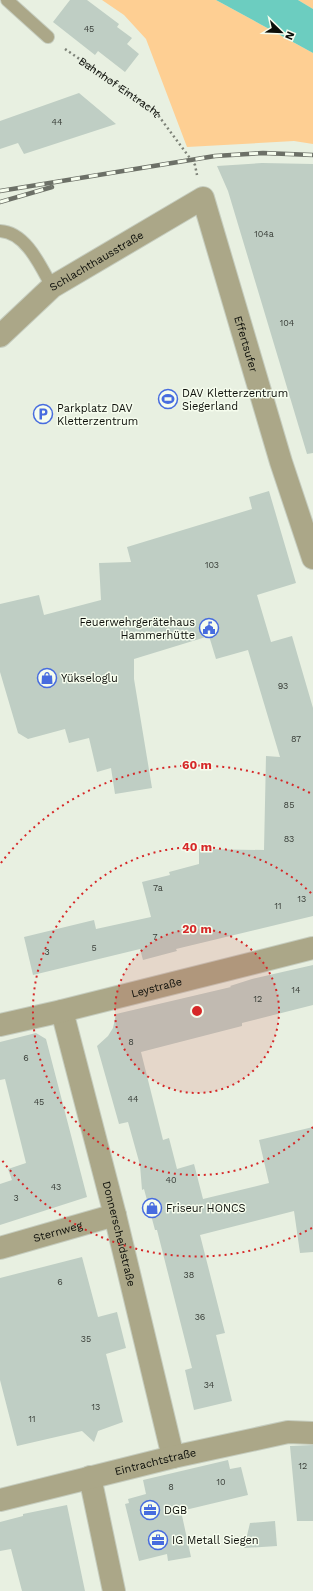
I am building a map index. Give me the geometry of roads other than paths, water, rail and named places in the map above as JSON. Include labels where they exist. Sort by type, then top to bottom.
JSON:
[{"type":"street","name":"Schlachthausstraße","points":[[0,336],[52,288],[203,198]]},
{"type":"street","name":"Effertsufer","points":[[203,198],[281,462],[313,558]]},
{"type":"street","name":"Leystraße","points":[[0,1025],[62,1012],[313,948]]},
{"type":"street","name":"Donnerscheidstraße","points":[[62,1012],[115,1215],[173,1457]]},
{"type":"street","name":"Sternweg","points":[[0,1248],[115,1215]]},
{"type":"street","name":"Eintrachtstraße","points":[[0,1500],[173,1457],[288,1432],[313,1433]]},
{"type":"street","points":[[90,1477],[114,1591]]},
{"type":"lane","points":[[7,0],[48,37]]},
{"type":"lane","points":[[0,230],[7,231],[23,242],[38,261],[52,288]]},
{"type":"water","points":[[216,0],[298,0],[313,9],[313,53]]},
{"type":"railway","points":[[0,191],[215,156],[263,153],[313,155]]},
{"type":"railway","points":[[0,202],[52,187]]},
{"type":"place","name":"DAV Kletterzentrum Siegerland","points":[[168,399]]},
{"type":"place","name":"Parkplatz DAV Kletterzentrum","points":[[43,414]]},
{"type":"place","name":"Feuerwehrgerätehaus Hammerhütte","points":[[209,628]]},
{"type":"place","name":"Yükseloglu","points":[[47,678]]},
{"type":"place","name":"Friseur HONCS","points":[[152,1208]]},
{"type":"place","name":"DGB","points":[[150,1510]]},
{"type":"place","name":"IG Metall Siegen","points":[[158,1540]]}]
